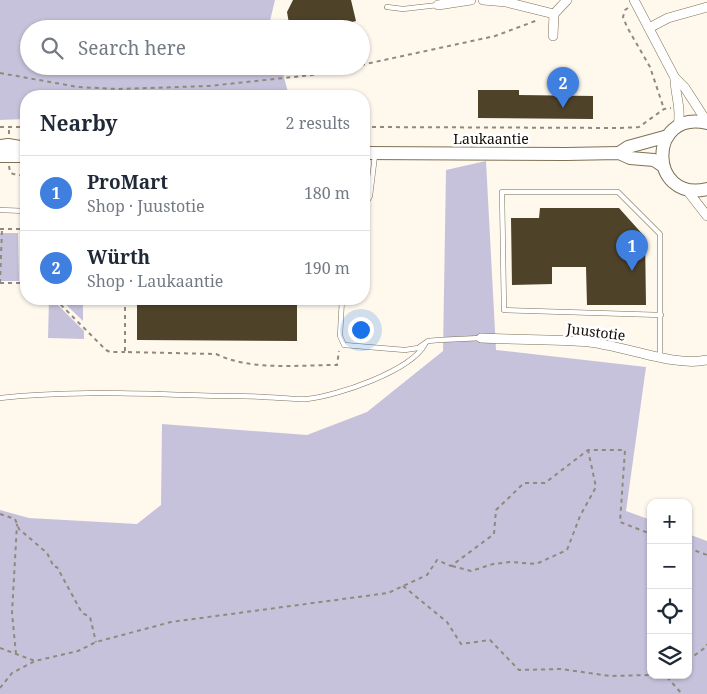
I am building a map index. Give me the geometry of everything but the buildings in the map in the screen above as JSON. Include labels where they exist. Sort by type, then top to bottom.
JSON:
[{"type":"main road","points":[[707,122],[692,121],[678,126],[668,136],[663,145],[661,156],[668,176],[676,184],[696,191],[707,189]]},
{"type":"main road","name":"Laukaantie","points":[[619,153],[628,147],[668,136]]},
{"type":"main road","points":[[0,146],[20,147]]},
{"type":"main road","name":"Laukaantie","points":[[370,153],[619,153],[630,158],[654,160],[663,166]]},
{"type":"main road","points":[[0,156],[20,156]]},
{"type":"street","points":[[438,5],[471,0]]},
{"type":"street","points":[[483,0],[506,2],[554,14]]},
{"type":"street","points":[[553,36],[554,14],[567,0]]},
{"type":"street","points":[[635,1],[675,78],[685,88],[707,122]]},
{"type":"street","points":[[649,28],[668,18],[707,7]]},
{"type":"street","points":[[675,78],[675,91],[680,107],[678,126]]},
{"type":"street","points":[[686,189],[707,216]]},
{"type":"street","name":"Juustotie","points":[[481,338],[588,342],[615,346],[678,361],[707,360]]},
{"type":"lane","points":[[387,7],[403,9],[438,5]]},
{"type":"lane","points":[[370,153],[370,196]]},
{"type":"lane","points":[[660,356],[661,316],[660,234],[618,192],[502,192],[504,310],[661,316]]},
{"type":"lane","points":[[0,210],[20,211]]},
{"type":"lane","points":[[342,305],[341,339],[344,346],[405,350],[418,348],[428,341],[481,338]]},
{"type":"lane","points":[[0,398],[51,393],[248,396],[306,399],[340,393],[368,382],[404,364],[421,351],[425,344]]},
{"type":"path","points":[[635,1],[625,10],[623,17],[650,67],[664,109]]},
{"type":"path","points":[[370,62],[494,36],[554,14]]},
{"type":"path","points":[[0,73],[78,87],[118,89],[209,86],[312,75]]},
{"type":"path","points":[[370,126],[639,127],[664,109],[680,107]]},
{"type":"path","points":[[0,127],[20,127]]},
{"type":"path","points":[[20,229],[1,229],[0,283],[20,283]]},
{"type":"path","points":[[61,305],[110,352],[216,354],[245,364],[337,365],[341,339]]},
{"type":"path","points":[[125,305],[125,352]]},
{"type":"path","points":[[451,566],[494,534],[496,510],[524,483],[545,483],[588,450],[625,450],[620,522],[647,532]]},
{"type":"path","points":[[0,688],[12,672],[35,661],[78,651],[96,642],[171,622],[388,593],[427,575],[438,560],[451,566],[471,571],[493,564],[512,562],[536,564],[568,550],[580,516],[596,487],[588,450]]},
{"type":"path","points":[[0,514],[15,520],[20,529],[48,553],[54,567],[57,567],[82,613],[90,617],[96,642]]},
{"type":"path","points":[[16,654],[12,613],[17,523]]},
{"type":"path","points":[[692,549],[707,555]]},
{"type":"path","points":[[403,586],[447,622],[461,644],[490,640],[519,670],[561,669],[610,676],[647,675]]},
{"type":"path","points":[[692,657],[706,647],[707,644]]},
{"type":"path","points":[[0,648],[35,661]]},
{"type":"path","points":[[670,679],[682,694]]},
{"type":"shaded area","points":[[0,0],[275,0],[270,20],[20,20],[20,75],[283,75],[287,90],[20,90],[20,119],[0,120]]},
{"type":"shaded area","points":[[486,161],[496,350],[646,367],[626,511],[647,519],[647,679],[692,679],[692,535],[707,541],[707,694],[0,694],[0,510],[29,518],[137,524],[161,505],[162,424],[307,435],[367,412],[443,351],[446,170]]},
{"type":"shaded area","points":[[0,233],[18,233],[19,281],[0,281]]},
{"type":"shaded area","points":[[49,305],[58,305],[84,331],[84,339],[48,338]]},
{"type":"shaded area","points":[[66,305],[83,305],[83,321]]},
{"type":"place","name":"Würth","points":[[563,108]]},
{"type":"place","name":"ProMart","points":[[632,271]]}]
